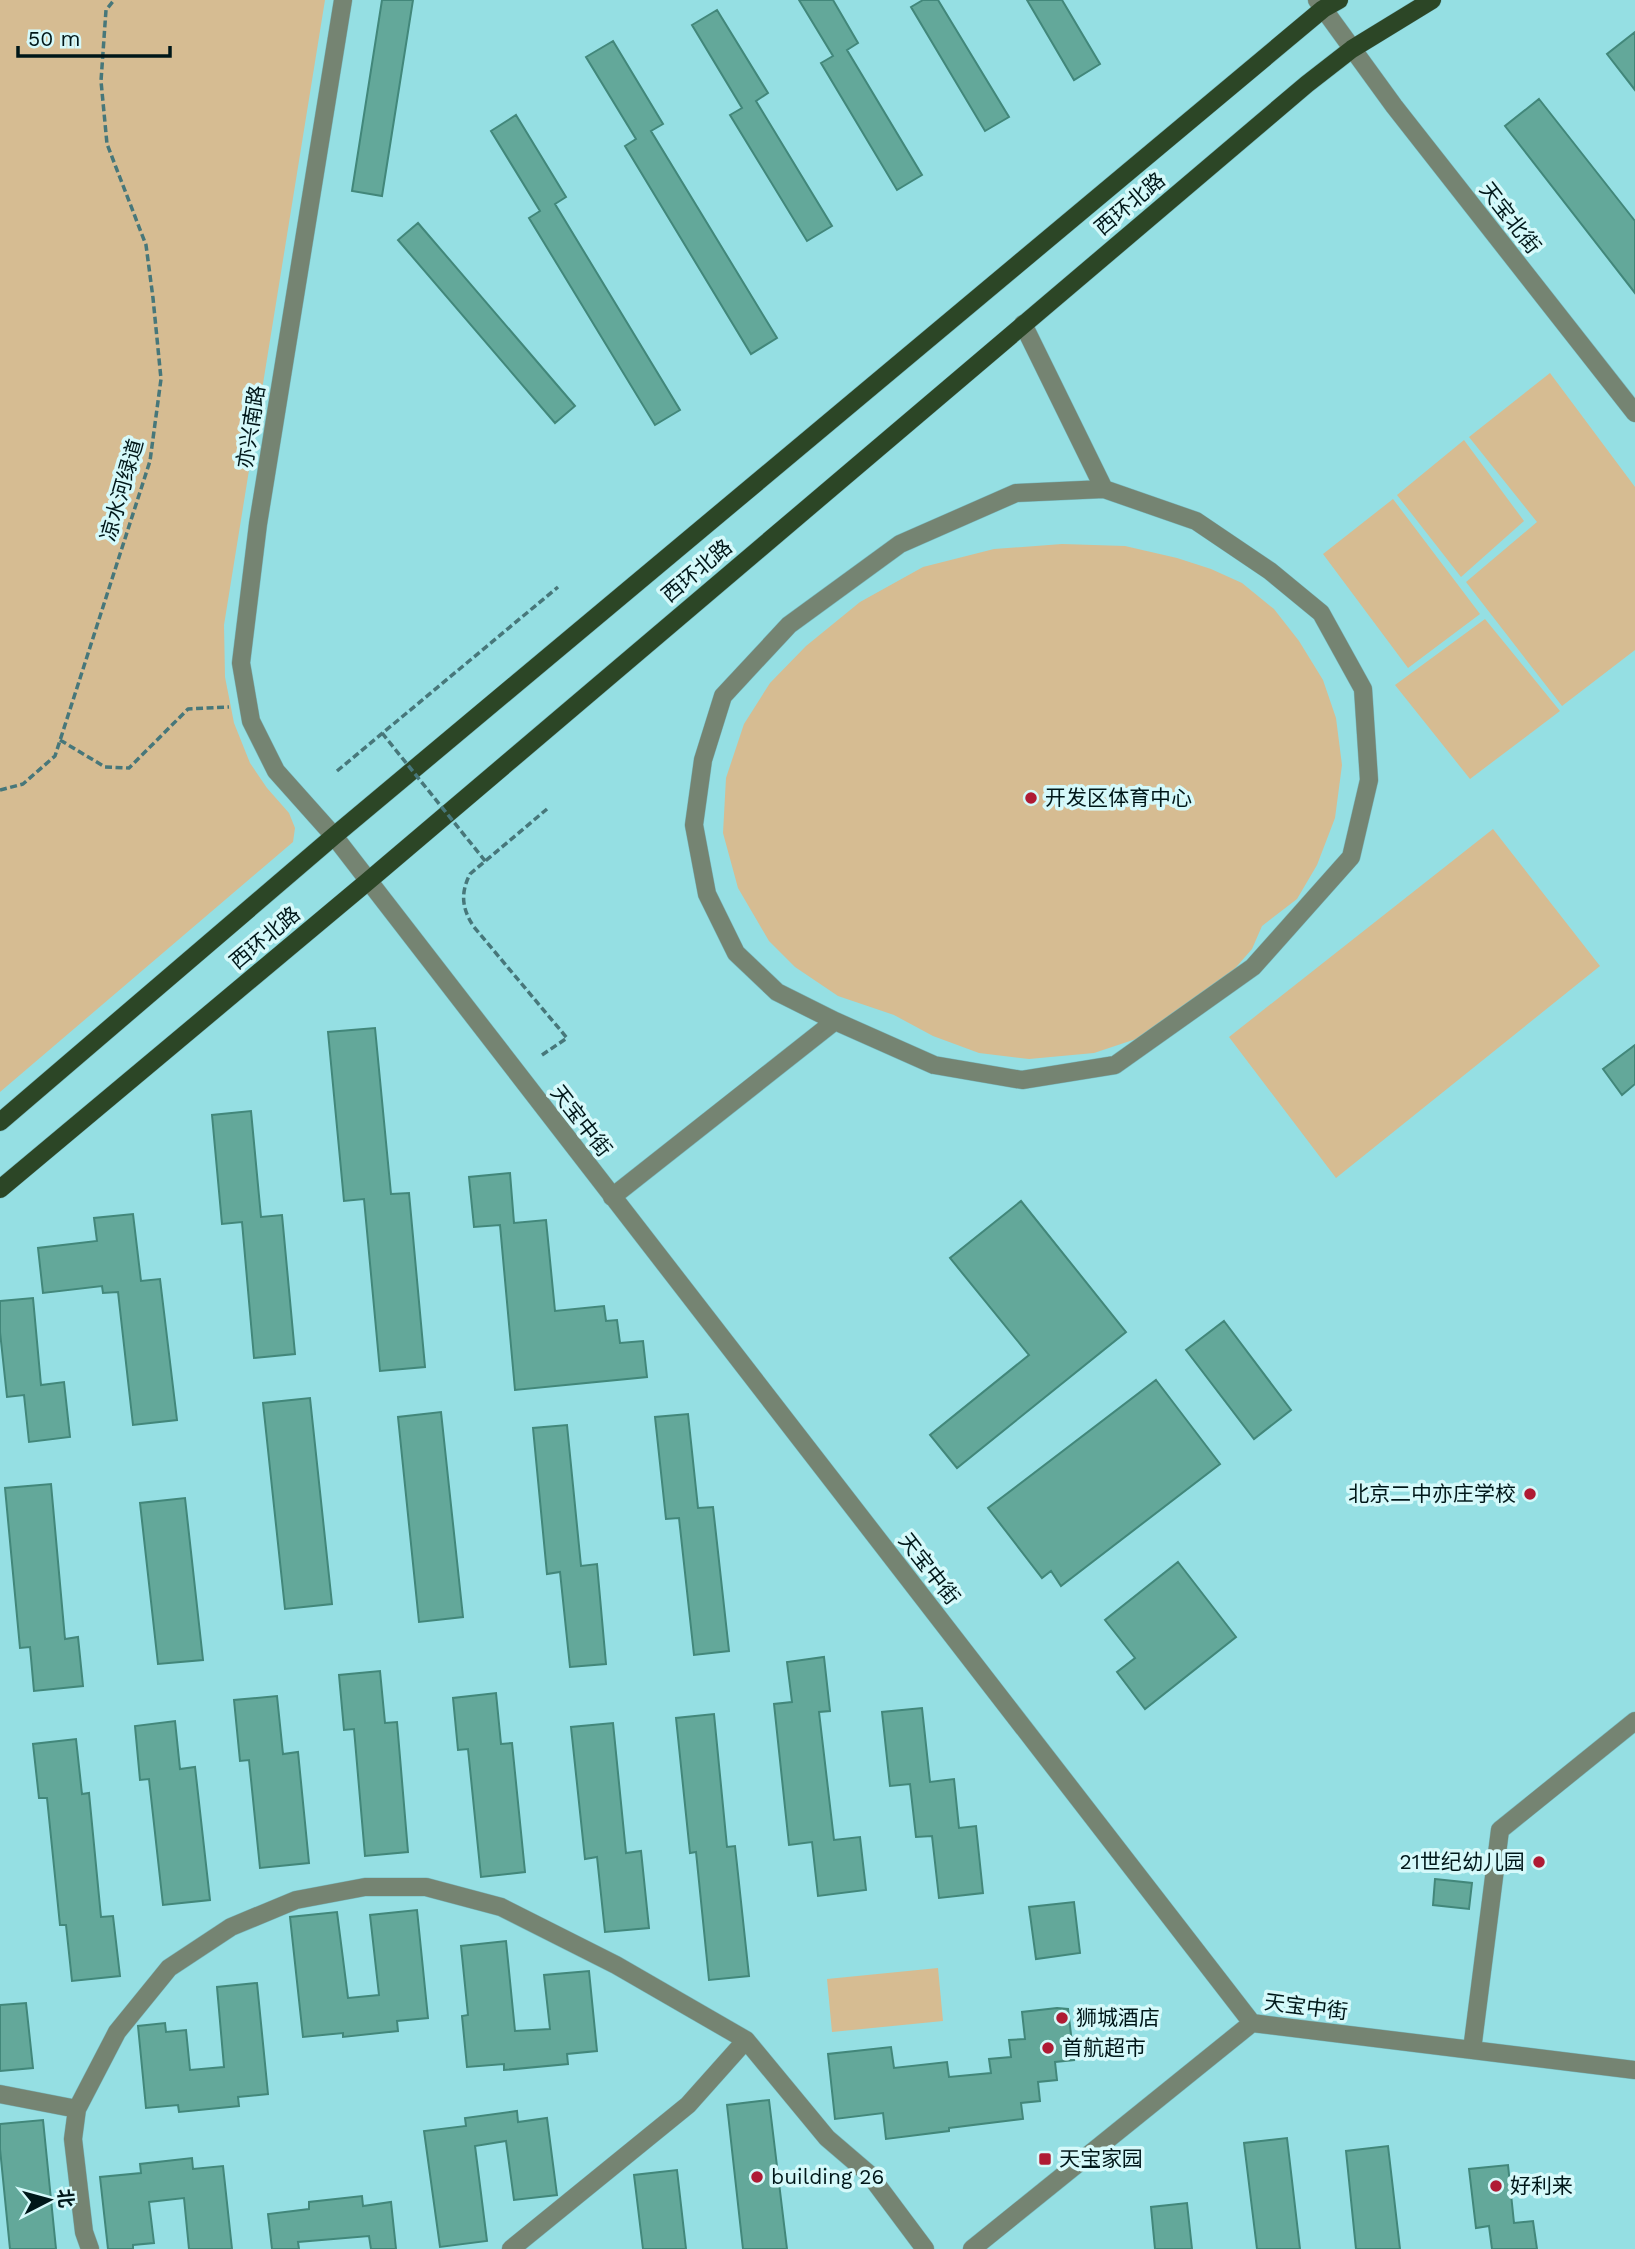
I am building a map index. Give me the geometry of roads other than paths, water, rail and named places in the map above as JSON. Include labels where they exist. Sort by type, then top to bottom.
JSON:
[{"type":"main road","name":"西环北路","points":[[0,1189],[368,882],[1023,324],[1352,49],[1432,0]]},
{"type":"main road","name":"西环北路","points":[[0,1122],[334,836],[1326,3]]},
{"type":"street","name":"亦兴南路","points":[[334,836],[276,771],[251,721],[242,663],[258,524],[343,0]]},
{"type":"street","name":"天宝北街","points":[[1326,3],[1352,49],[1394,106],[1635,413]]},
{"type":"street","points":[[1023,324],[1104,489]]},
{"type":"street","points":[[1104,489],[1196,521],[1270,571],[1321,613],[1363,688],[1369,780],[1351,857],[1253,967],[1115,1065],[1022,1080],[934,1065],[835,1021],[777,992],[736,953],[707,894],[694,825],[704,760],[723,696],[789,625],[900,544],[1016,493],[1104,489]]},
{"type":"street","name":"天宝中街","points":[[334,836],[1252,2023],[1635,2070]]},
{"type":"street","points":[[612,1197],[835,1021]]},
{"type":"street","points":[[1472,2050],[1500,1830],[1635,1721]]},
{"type":"street","points":[[90,2249],[84,2232],[73,2139],[77,2109],[117,2032],[169,1968],[231,1927],[296,1900],[365,1887],[426,1887],[501,1907],[616,1965],[746,2039],[827,2138],[869,2174],[925,2249]]},
{"type":"street","points":[[972,2249],[1252,2023]]},
{"type":"street","points":[[511,2249],[688,2105],[746,2039]]},
{"type":"street","points":[[0,2094],[77,2109]]},
{"type":"place","name":"开发区体育中心","points":[[1031,798]]},
{"type":"place","name":"北京二中亦庄学校","points":[[1530,1494]]},
{"type":"place","name":"21世纪幼儿园","points":[[1539,1862]]},
{"type":"place","name":"狮城酒店","points":[[1062,2018]]},
{"type":"place","name":"首航超市","points":[[1048,2048]]},
{"type":"place","name":"天宝家园","points":[[1045,2159]]},
{"type":"place","name":"building 26","points":[[757,2177]]},
{"type":"place","name":"好利来","points":[[1496,2186]]}]
